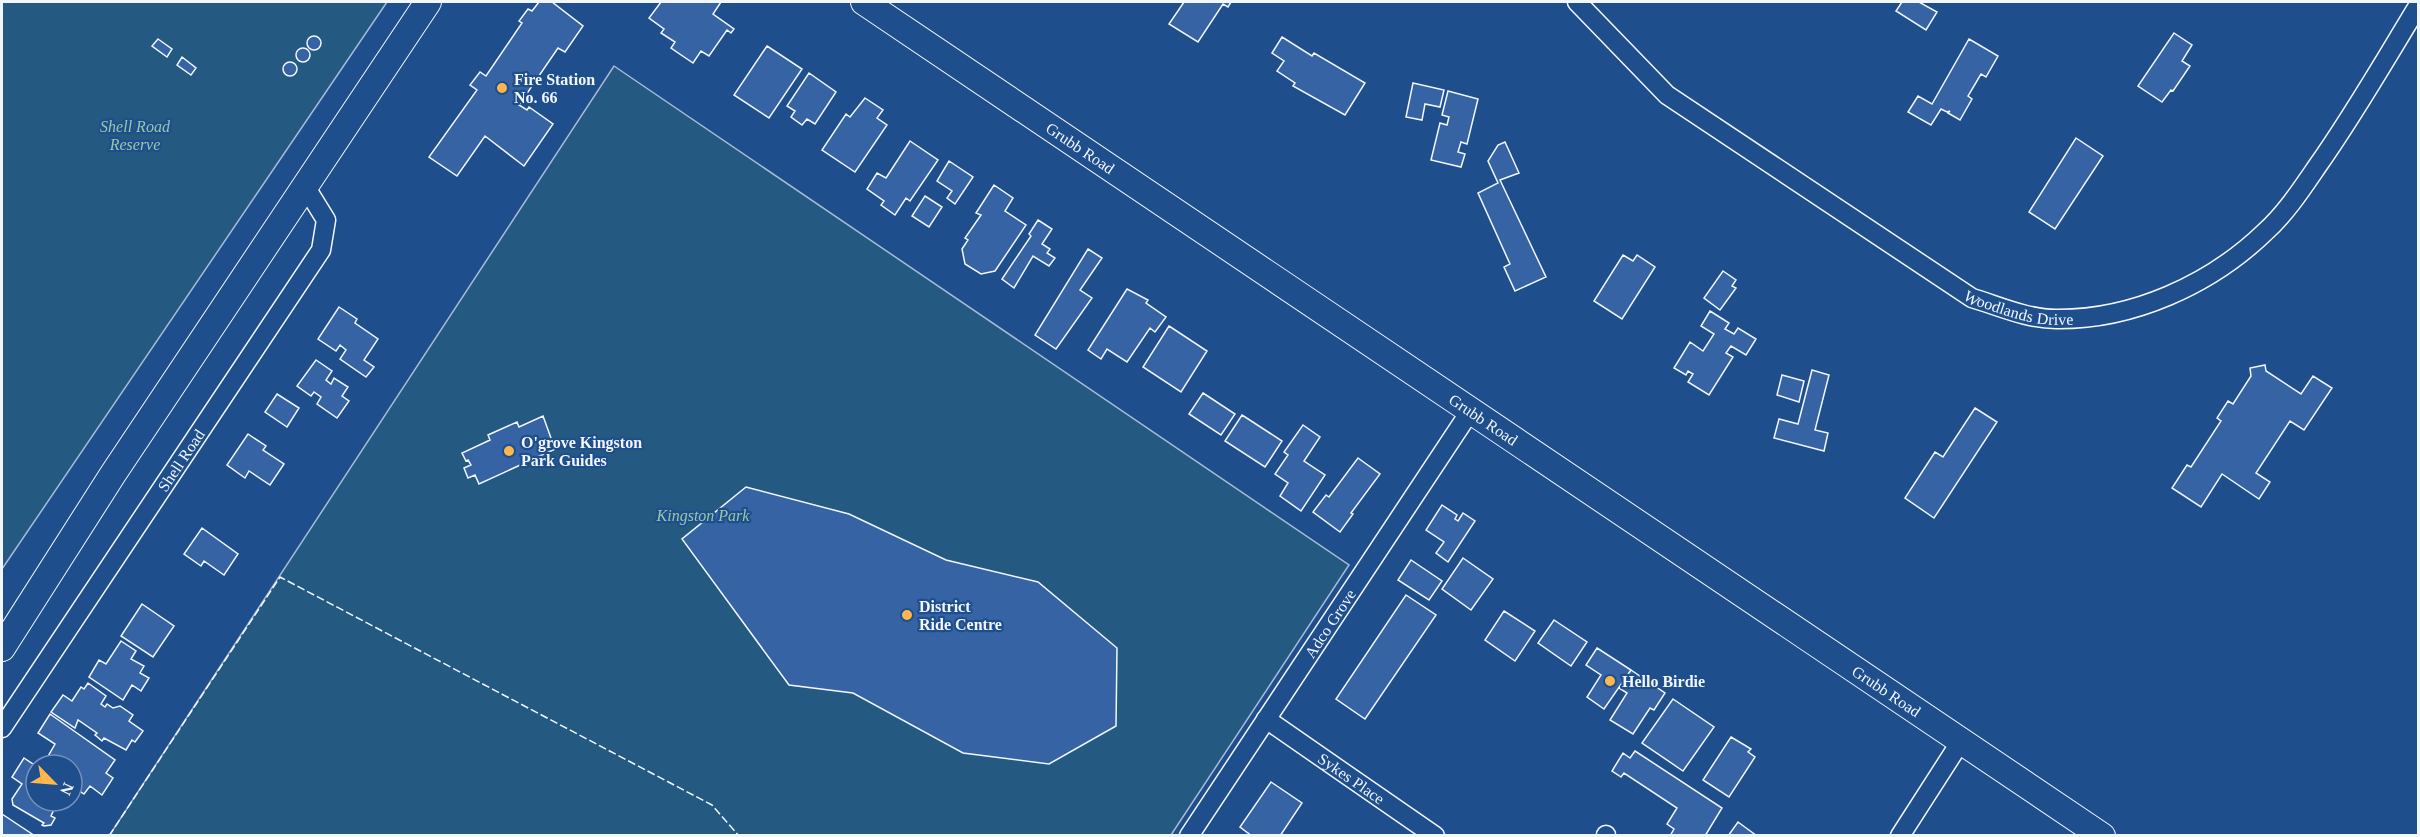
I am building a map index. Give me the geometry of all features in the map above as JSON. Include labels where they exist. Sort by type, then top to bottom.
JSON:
[{"type":"main road","points":[[2,648],[112,474],[428,2]]},
{"type":"main road","name":"Grubb Road","points":[[864,2],[2102,836]]},
{"type":"street","name":"Woodlands Drive","points":[[1577,2],[1668,95],[1972,298],[2020,313],[2054,319],[2107,316],[2155,302],[2198,281],[2265,232],[2293,201],[2331,147],[2418,6]]},
{"type":"street","name":"Shell Road","points":[[2,728],[321,250],[326,220],[305,186]]},
{"type":"street","name":"Adco Grove","points":[[1189,836],[1471,410]]},
{"type":"street","name":"Sykes Place","points":[[1266,719],[1435,836]]},
{"type":"street","points":[[1899,836],[1961,741]]},
{"type":"green space","name":"Shell Road Reserve","points":[[2,2],[387,2],[2,569]]},
{"type":"green space","name":"Kingston Park","points":[[614,66],[1349,565],[1171,835],[109,836]]},
{"type":"building","name":"Fire Station No. 66","points":[[539,2],[552,2],[583,26],[565,52],[558,48],[519,105],[527,110],[529,107],[553,124],[524,166],[485,136],[457,176],[429,157],[477,90],[470,85],[480,72],[486,76],[522,23],[519,21],[528,9],[532,11]]},
{"type":"building","points":[[661,2],[721,2],[713,14],[734,29],[731,33],[727,30],[709,56],[701,51],[693,63],[671,48],[675,42],[661,33],[664,29],[649,18]]},
{"type":"building","points":[[1184,2],[1231,2],[1228,7],[1223,4],[1198,42],[1169,24]]},
{"type":"building","points":[[1902,2],[1919,2],[1937,12],[1926,30],[1896,11]]},
{"type":"building","points":[[2174,33],[2192,45],[2182,61],[2190,66],[2173,91],[2171,90],[2162,102],[2138,86]]},
{"type":"building","points":[[314,36],[319,38],[321,43],[319,48],[314,50],[309,48],[307,43],[309,38]]},
{"type":"building","points":[[1282,37],[1312,56],[1314,53],[1365,83],[1345,115],[1293,86],[1295,83],[1277,71],[1284,61],[1272,53]]},
{"type":"building","points":[[158,39],[172,49],[167,57],[152,46]]},
{"type":"building","points":[[1969,39],[1998,56],[1986,77],[1981,74],[1968,96],[1972,99],[1960,120],[1948,113],[1950,111],[1941,109],[1931,125],[1908,112],[1918,96],[1932,104]]},
{"type":"building","points":[[767,46],[802,69],[769,118],[734,95]]},
{"type":"building","points":[[303,48],[308,50],[310,55],[308,60],[303,62],[298,60],[296,55],[298,50]]},
{"type":"building","points":[[182,57],[196,68],[191,75],[177,65]]},
{"type":"building","points":[[290,62],[295,64],[297,69],[295,74],[290,76],[285,74],[283,69],[285,64]]},
{"type":"building","points":[[809,73],[836,92],[815,124],[807,119],[802,125],[791,117],[795,111],[787,106]]},
{"type":"building","points":[[1413,83],[1444,90],[1440,107],[1425,104],[1422,120],[1406,117]]},
{"type":"building","points":[[1448,91],[1478,99],[1467,144],[1461,142],[1458,152],[1465,154],[1461,167],[1431,160],[1440,123],[1447,125],[1449,117],[1442,115]]},
{"type":"building","points":[[865,98],[883,110],[877,118],[887,125],[855,172],[822,150],[846,114],[850,117]]},
{"type":"building","points":[[2076,138],[2103,156],[2055,229],[2029,212]]},
{"type":"building","points":[[910,141],[938,160],[910,201],[906,198],[895,215],[881,205],[884,201],[867,189],[877,173],[886,178]]},
{"type":"building","points":[[1505,142],[1519,173],[1500,180],[1546,277],[1515,291],[1504,267],[1510,264],[1478,193],[1498,183],[1488,161],[1498,145]]},
{"type":"building","points":[[949,161],[973,177],[955,204],[947,198],[952,191],[937,181]]},
{"type":"building","points":[[994,185],[1013,198],[1005,211],[1026,225],[995,271],[981,274],[965,264],[962,249],[968,240],[965,238],[981,215],[976,213]]},
{"type":"building","points":[[925,196],[942,207],[929,227],[912,216]]},
{"type":"building","points":[[1038,220],[1052,229],[1042,244],[1050,249],[1047,253],[1055,258],[1049,266],[1033,256],[1014,288],[1002,279],[1031,236],[1029,234]]},
{"type":"building","points":[[1088,249],[1102,258],[1080,290],[1092,298],[1056,349],[1035,335]]},
{"type":"building","points":[[1623,255],[1633,261],[1637,255],[1655,267],[1622,319],[1594,301]]},
{"type":"building","points":[[1723,271],[1736,280],[1732,286],[1736,288],[1720,310],[1704,298]]},
{"type":"building","points":[[1127,289],[1148,300],[1146,303],[1166,317],[1155,332],[1150,328],[1127,362],[1107,349],[1101,359],[1088,350]]},
{"type":"building","points":[[339,307],[357,319],[355,323],[378,339],[364,360],[374,367],[366,377],[340,359],[346,350],[340,345],[336,351],[318,339]]},
{"type":"building","points":[[1710,311],[1729,323],[1725,329],[1734,334],[1738,328],[1756,339],[1746,355],[1731,346],[1726,353],[1733,357],[1709,395],[1688,382],[1693,374],[1688,371],[1686,375],[1674,368],[1690,342],[1703,351],[1714,334],[1701,326]]},
{"type":"building","points":[[1169,326],[1207,351],[1181,392],[1143,367]]},
{"type":"building","points":[[316,360],[332,371],[326,380],[331,384],[334,378],[348,387],[342,396],[349,401],[337,418],[317,404],[321,397],[314,392],[311,396],[297,386]]},
{"type":"building","points":[[2265,365],[2266,371],[2301,394],[2313,376],[2332,388],[2304,430],[2290,421],[2256,473],[2270,482],[2259,499],[2222,474],[2201,507],[2172,488],[2187,465],[2191,467],[2221,421],[2217,418],[2228,401],[2233,404],[2251,376],[2250,368]]},
{"type":"building","points":[[1812,370],[1829,375],[1815,430],[1828,433],[1824,451],[1774,438],[1779,419],[1798,424]]},
{"type":"building","points":[[1782,375],[1804,381],[1799,402],[1777,395]]},
{"type":"building","points":[[1203,393],[1235,414],[1221,435],[1189,414]]},
{"type":"building","points":[[277,394],[299,408],[287,427],[265,412]]},
{"type":"building","points":[[1975,408],[1997,422],[1934,518],[1905,498],[1935,452],[1943,457]]},
{"type":"building","points":[[1242,415],[1282,441],[1265,467],[1225,441]]},
{"type":"building","name":"O'grove Kingston Park Guides","points":[[543,416],[555,449],[479,484],[475,475],[468,478],[464,468],[471,465],[462,453],[490,440],[488,435],[517,422],[519,427]]},
{"type":"building","points":[[1303,425],[1320,437],[1304,461],[1325,475],[1301,511],[1280,496],[1288,483],[1275,474],[1288,455],[1284,452]]},
{"type":"building","points":[[248,434],[266,446],[263,450],[284,464],[270,485],[249,471],[245,478],[227,465]]},
{"type":"building","points":[[1358,458],[1380,474],[1340,532],[1313,512],[1326,495],[1329,497]]},
{"type":"building","name":"District Ride Centre","points":[[746,487],[849,514],[946,560],[1038,582],[1117,648],[1116,726],[1049,764],[963,753],[853,693],[789,685],[682,539]]},
{"type":"building","points":[[1442,505],[1457,515],[1455,519],[1458,521],[1463,513],[1475,521],[1448,562],[1436,553],[1444,542],[1426,530]]},
{"type":"building","points":[[202,528],[238,554],[224,575],[204,561],[201,566],[184,554]]},
{"type":"building","points":[[1463,558],[1493,579],[1471,610],[1442,589]]},
{"type":"building","points":[[1411,560],[1442,581],[1429,600],[1398,580]]},
{"type":"building","points":[[1406,595],[1436,615],[1365,719],[1336,699]]},
{"type":"building","points":[[142,604],[174,626],[153,657],[121,636]]},
{"type":"building","points":[[1504,611],[1535,631],[1515,661],[1485,640]]},
{"type":"building","points":[[1554,620],[1587,642],[1571,666],[1538,643]]},
{"type":"building","points":[[121,641],[136,651],[131,659],[144,666],[140,673],[149,678],[141,691],[132,685],[123,700],[89,677],[99,660],[106,664]]},
{"type":"building","name":"Hello Birdie","points":[[1597,648],[1631,670],[1604,709],[1587,697],[1601,675],[1586,665]]},
{"type":"building","points":[[1631,670],[1665,693],[1654,710],[1650,708],[1633,734],[1610,720],[1627,693],[1619,688]]},
{"type":"building","points":[[88,683],[106,696],[101,704],[105,707],[107,704],[113,708],[120,706],[133,715],[129,721],[143,731],[135,742],[132,740],[126,750],[104,738],[102,741],[95,735],[97,733],[78,720],[75,728],[51,712],[63,695],[72,701],[81,687],[84,689]]},
{"type":"building","points":[[1673,699],[1714,727],[1683,771],[1642,743]]},
{"type":"building","points":[[50,714],[115,760],[106,773],[113,778],[102,795],[90,786],[84,794],[84,753],[50,753],[55,744],[38,733]]},
{"type":"building","points":[[1731,737],[1751,749],[1748,752],[1755,757],[1729,797],[1703,780]]},
{"type":"building","points":[[1635,751],[1722,808],[1705,836],[1670,836],[1674,829],[1667,824],[1677,808],[1624,773],[1621,777],[1612,771],[1623,753],[1630,758]]},
{"type":"building","points":[[24,758],[24,811],[13,805],[12,799],[22,784],[12,777]]},
{"type":"building","points":[[1271,782],[1302,803],[1280,836],[1252,836],[1240,827]]},
{"type":"building","points":[[27,813],[52,813],[51,816],[55,818],[51,825],[44,826],[42,825],[44,823]]},
{"type":"building","points":[[2,814],[32,834],[31,836],[2,836]]},
{"type":"building","points":[[1738,822],[1757,836],[1728,836]]},
{"type":"fence","points":[[109,836],[280,577],[712,805],[739,836]]},
{"type":"place","name":"Fire Station No. 66","points":[[502,88]]},
{"type":"place","name":"O'grove Kingston Park Guides","points":[[509,451]]},
{"type":"place","name":"District Ride Centre","points":[[907,615]]},
{"type":"place","name":"Hello Birdie","points":[[1610,681]]}]
